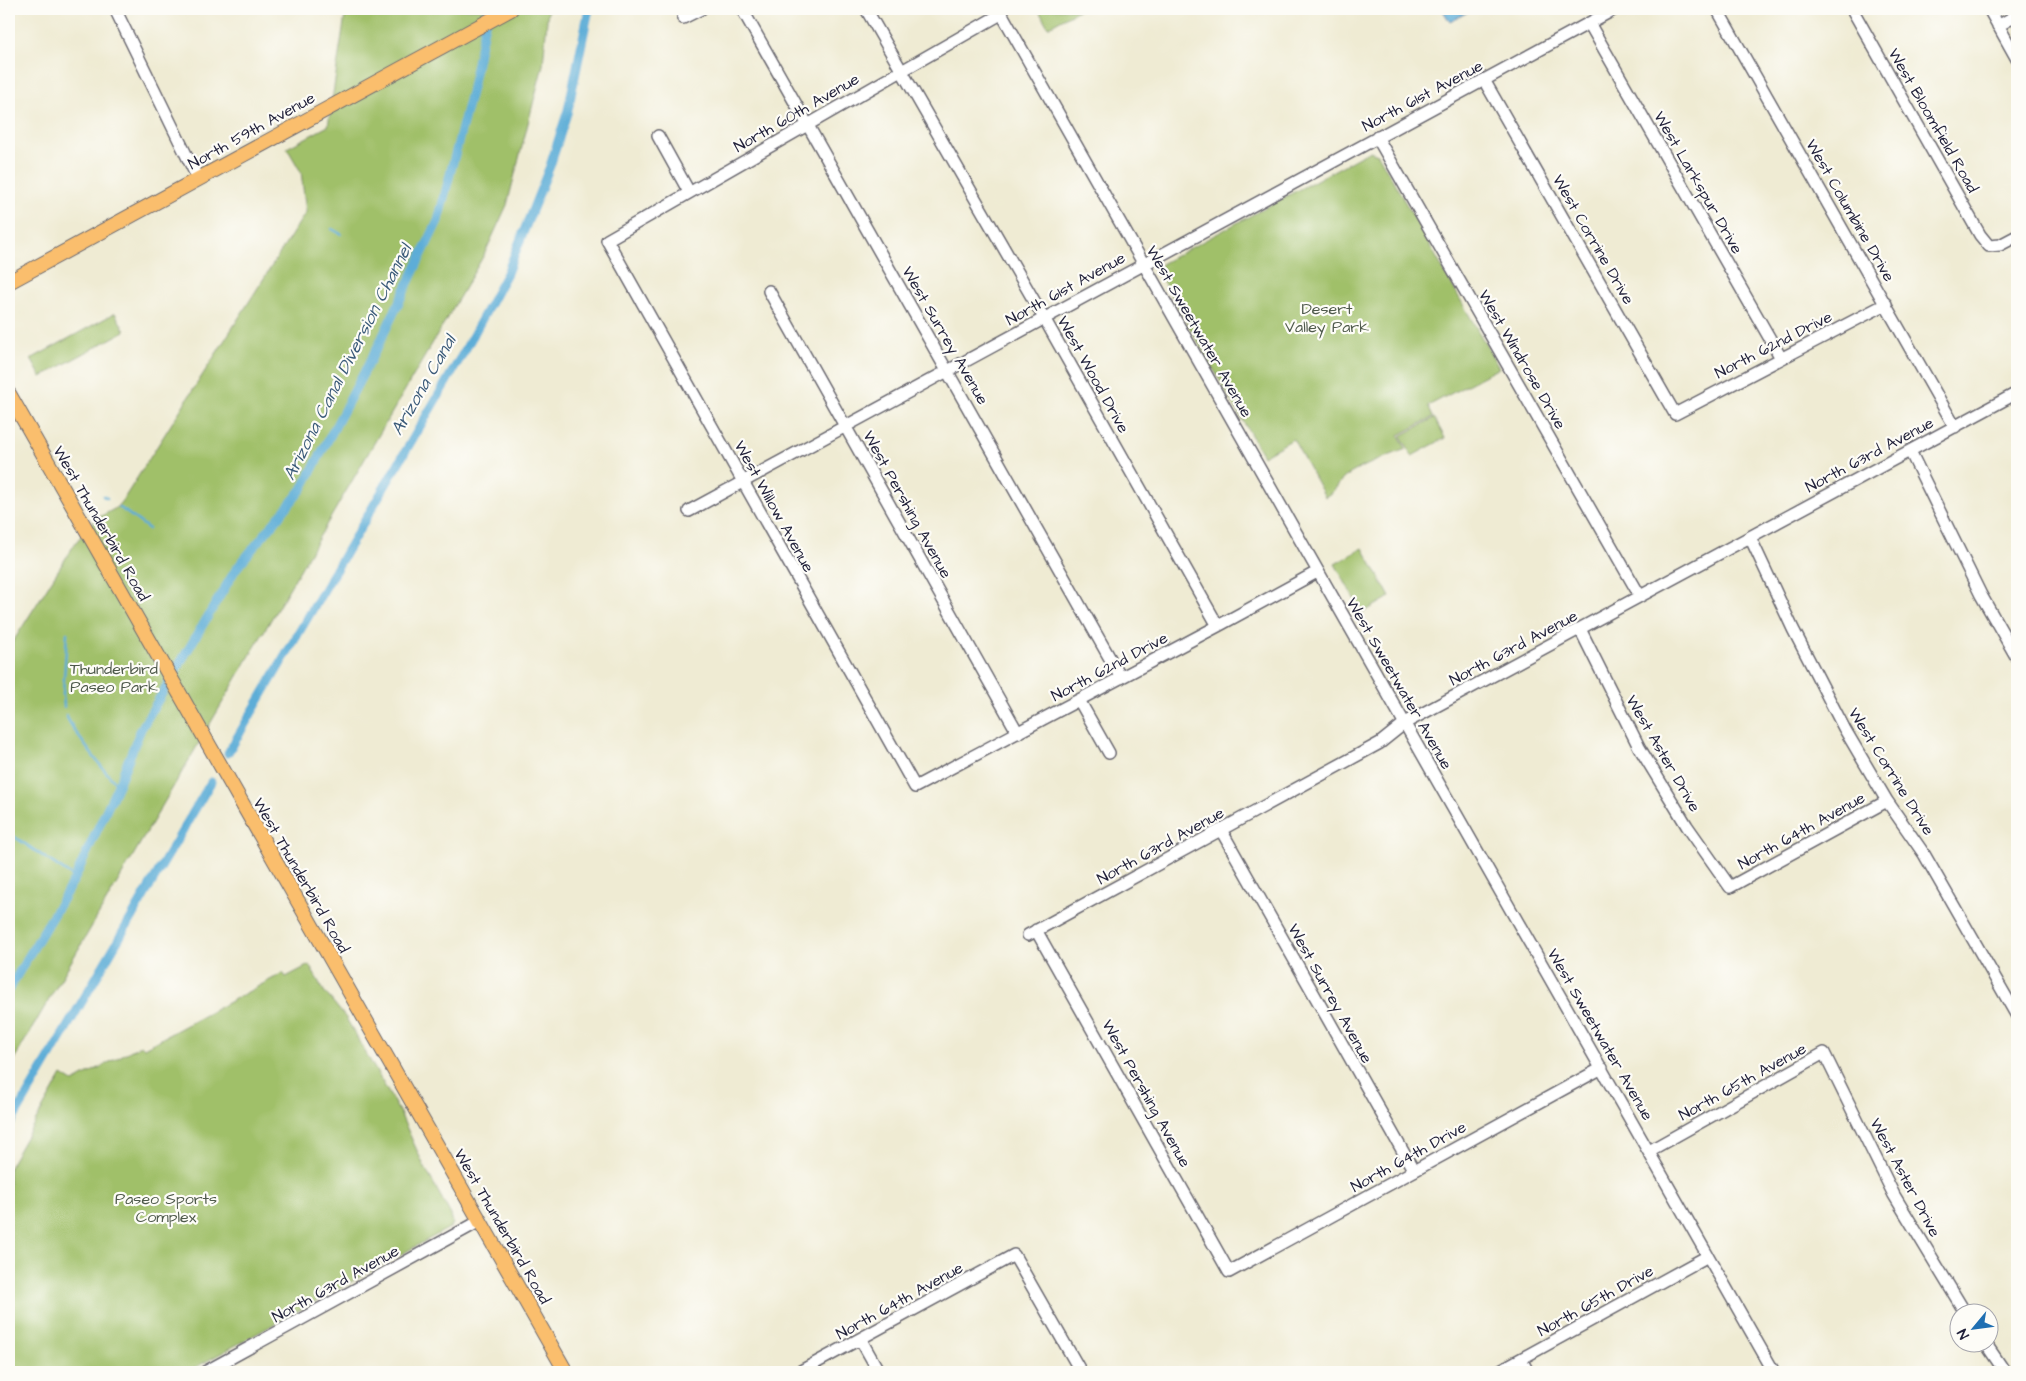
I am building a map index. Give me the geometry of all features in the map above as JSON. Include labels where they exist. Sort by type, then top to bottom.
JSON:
[{"type":"main road","name":"North 59th Avenue","points":[[9,282],[511,9]]},
{"type":"main road","name":"West Thunderbird Road","points":[[9,394],[566,1372]]},
{"type":"street","points":[[115,9],[198,179]]},
{"type":"street","points":[[683,18],[701,9]]},
{"type":"street","name":"West Surrey Avenue","points":[[742,9],[1121,678]]},
{"type":"street","name":"West Wood Drive","points":[[866,9],[1218,626]]},
{"type":"street","name":"North 61st Avenue","points":[[689,511],[1143,263],[1615,9]]},
{"type":"street","name":"West Columbine Drive","points":[[1717,9],[1955,427]]},
{"type":"street","name":"West Bloomfield Road","points":[[1852,9],[1980,235],[1989,246],[2000,245],[2017,236]]},
{"type":"street","points":[[1989,9],[2017,59]]},
{"type":"street","name":"North 60th Avenue","points":[[607,240],[1000,11]]},
{"type":"street","name":"West Sweetwater Avenue","points":[[1000,11],[1316,572],[1405,723],[1774,1372]]},
{"type":"street","points":[[1998,26],[2017,15]]},
{"type":"street","name":"West Larkspur Drive","points":[[1589,23],[1781,358]]},
{"type":"street","name":"West Corrine Drive","points":[[1484,80],[1676,414]]},
{"type":"street","points":[[658,136],[689,192]]},
{"type":"street","name":"West Windrose Drive","points":[[1377,137],[1640,596]]},
{"type":"street","name":"West Willow Avenue","points":[[607,240],[915,787]]},
{"type":"street","name":"West Pershing Avenue","points":[[769,291],[1018,733]]},
{"type":"street","name":"North 62nd Drive","points":[[1676,414],[1886,304]]},
{"type":"street","name":"North 63rd Avenue","points":[[1032,933],[1380,742],[1405,723],[2017,393]]},
{"type":"street","points":[[1910,451],[1980,595],[2017,658]]},
{"type":"street","name":"West Corrine Drive","points":[[1750,537],[1793,629],[1835,711],[1887,801],[1924,854],[2017,1016]]},
{"type":"street","name":"North 62nd Drive","points":[[915,787],[1316,572]]},
{"type":"street","name":"West Aster Drive","points":[[1580,629],[1639,747],[1687,826],[1730,887]]},
{"type":"street","points":[[1080,700],[1109,753]]},
{"type":"street","name":"North 64th Avenue","points":[[1730,887],[1887,801]]},
{"type":"street","name":"West Surrey Avenue","points":[[1221,830],[1414,1171]]},
{"type":"street","name":"West Pershing Avenue","points":[[1032,933],[1229,1272]]},
{"type":"street","name":"West Aster Drive","points":[[1824,1053],[1894,1195],[1960,1304]]},
{"type":"street","name":"North 65th Avenue","points":[[1649,1151],[1824,1053]]},
{"type":"street","name":"North 64th Drive","points":[[1229,1272],[1602,1068]]},
{"type":"street","name":"North 63rd Avenue","points":[[205,1372],[480,1222]]},
{"type":"street","name":"North 64th Avenue","points":[[799,1372],[861,1340],[1014,1255],[1081,1372]]},
{"type":"street","name":"North 65th Drive","points":[[1497,1372],[1708,1256]]},
{"type":"street","points":[[861,1340],[880,1372]]},
{"type":"street","points":[[1993,1354],[2005,1372]]},
{"type":"street","points":[[1521,1359],[1528,1372]]},
{"type":"green space","name":"Thunderbird Paseo Park","points":[[346,9],[548,9],[543,65],[507,205],[484,255],[9,1068],[9,648],[76,542],[96,519],[116,508],[125,497],[306,212],[301,172],[287,148],[328,126]]},
{"type":"green space","points":[[1038,9],[1080,9],[1048,27]]},
{"type":"green space","name":"Desert Valley Park","points":[[1370,151],[1378,154],[1499,368],[1428,406],[1433,417],[1399,435],[1406,449],[1349,474],[1325,497],[1293,439],[1263,456],[1159,274],[1161,264]]},
{"type":"green space","points":[[115,313],[125,331],[41,377],[31,359]]},
{"type":"green space","points":[[1434,418],[1445,438],[1412,456],[1401,436]]},
{"type":"green space","points":[[1363,548],[1390,597],[1362,613],[1335,564]]},
{"type":"green space","name":"Paseo Sports Complex","points":[[309,965],[324,991],[346,1018],[400,1113],[424,1166],[451,1215],[453,1223],[451,1227],[187,1372],[9,1372],[9,1167],[62,1075],[73,1082],[141,1045],[144,1048],[283,973],[286,977]]},
{"type":"water","points":[[1442,9],[1473,9],[1450,22]]},
{"type":"waterway","name":"Arizona Canal Diversion Channel","points":[[9,989],[75,878],[118,785],[141,729],[236,569],[302,489],[377,348],[438,221],[471,92],[488,9]]},
{"type":"waterway","name":"Arizona Canal","points":[[228,753],[465,350],[507,273],[550,166],[568,110],[589,9]]},
{"type":"waterway","points":[[332,229],[341,234]]},
{"type":"waterway","points":[[103,496],[107,498]]},
{"type":"waterway","points":[[119,507],[149,529]]},
{"type":"waterway","points":[[64,707],[63,694],[67,633]]},
{"type":"waterway","points":[[66,715],[90,752],[118,785]]},
{"type":"waterway","points":[[9,1126],[211,782]]},
{"type":"waterway","points":[[9,833],[75,878]]}]
